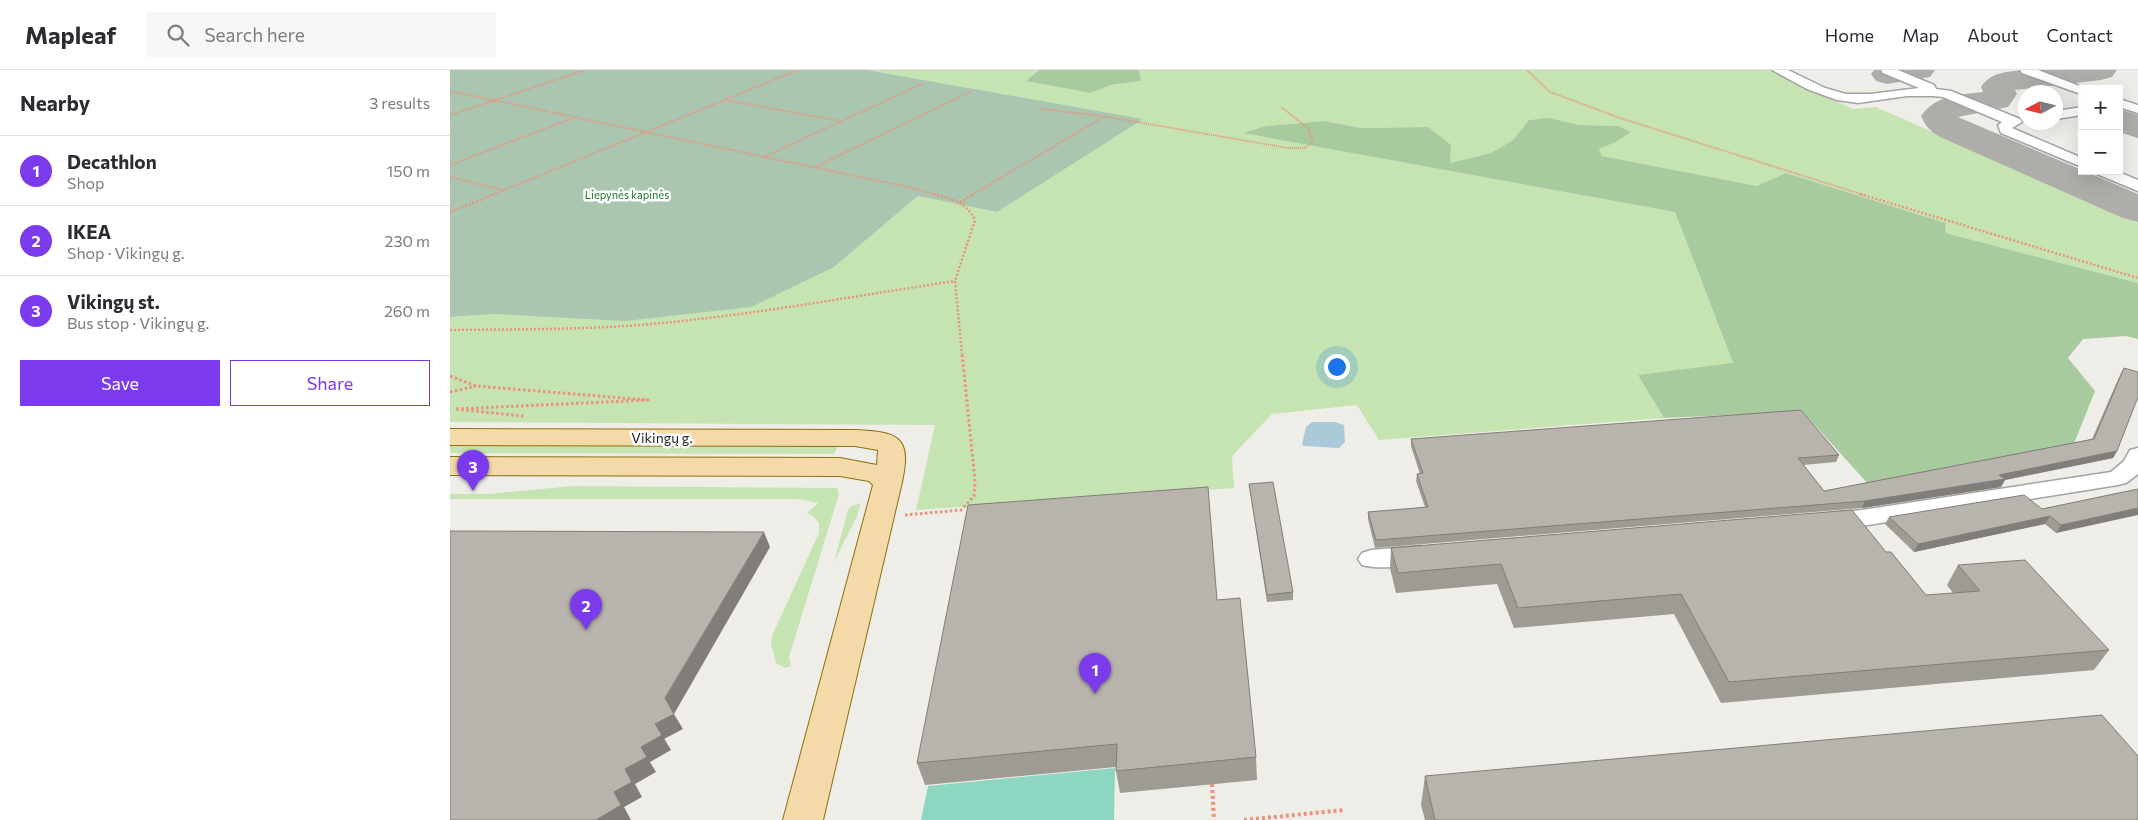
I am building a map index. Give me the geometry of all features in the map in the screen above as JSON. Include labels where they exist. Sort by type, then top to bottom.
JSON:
[{"type":"main road","name":"Vikingų g.","points":[[450,437],[874,439],[874,446],[868,454],[840,467]]},
{"type":"main road","points":[[803,820],[880,517],[894,454],[887,442],[874,439]]},
{"type":"main road","name":"Vikingų g.","points":[[450,466],[840,467],[878,474],[888,482]]},
{"type":"street","points":[[1778,70],[1828,94],[1848,99],[1917,90],[1936,91]]},
{"type":"street","points":[[1887,70],[1936,91],[2018,120]]},
{"type":"street","points":[[2026,70],[2078,89]]},
{"type":"street","points":[[2123,104],[2138,101]]},
{"type":"street","points":[[2123,105],[2138,110]]},
{"type":"street","points":[[2063,114],[2078,112]]},
{"type":"street","points":[[2018,122],[2005,125],[2006,130],[2078,161]]},
{"type":"street","points":[[2112,175],[2138,186]]},
{"type":"street","points":[[1802,523],[1862,518],[2118,478],[2134,465],[2138,455]]},
{"type":"street","points":[[1371,559],[1448,553]]},
{"type":"path","points":[[450,115],[585,70]]},
{"type":"path","points":[[450,212],[798,70]]},
{"type":"path","points":[[1527,70],[1550,92],[1620,118],[2138,278]]},
{"type":"path","points":[[764,157],[924,83]]},
{"type":"path","points":[[450,91],[903,186],[960,202],[970,210],[975,220],[955,281],[975,481],[974,496],[961,510],[880,517]]},
{"type":"path","points":[[815,168],[972,91]]},
{"type":"path","points":[[725,100],[841,121]]},
{"type":"path","points":[[1041,109],[1105,116],[1288,148],[1305,148],[1313,141],[1308,128],[1281,107]]},
{"type":"path","points":[[960,202],[1105,116]]},
{"type":"path","points":[[450,165],[574,118]]},
{"type":"path","points":[[450,177],[504,190]]},
{"type":"path","points":[[450,330],[649,324],[741,313],[955,281]]},
{"type":"path","points":[[450,376],[476,386],[648,400],[455,409],[532,417]]},
{"type":"path","points":[[450,392],[476,386]]},
{"type":"path","points":[[514,420],[524,419]]},
{"type":"path","points":[[1212,784],[1214,820]]},
{"type":"path","points":[[1244,820],[1344,810]]},
{"type":"green space","name":"Liepynės kapinės","points":[[450,70],[868,70],[1143,119],[997,212],[918,196],[834,267],[751,307],[625,321],[494,314],[450,317]]},
{"type":"green space","points":[[868,70],[1039,70],[1026,81],[1090,93],[1111,85],[1141,81],[1139,70],[1771,70],[1853,109],[1876,107],[2138,223],[2138,283],[1944,233],[1946,223],[1786,173],[1757,186],[1602,156],[1599,149],[1616,142],[1631,132],[1625,129],[1529,120],[1513,140],[1491,153],[1450,163],[1428,127],[1361,128],[1324,121],[1266,126],[1244,133],[1675,212],[1733,364],[1638,375],[1664,418],[1379,440],[1357,405],[1272,414],[1232,456],[1234,488],[916,510],[935,425],[450,422],[450,317],[494,314],[834,267],[918,196],[997,212],[1142,119]]},
{"type":"green space","points":[[1039,70],[1139,70],[1141,81],[1111,85],[1090,93],[1026,81]]},
{"type":"green space","points":[[1548,118],[1579,125],[1618,126],[1631,132],[1616,142],[1599,149],[1602,156],[1757,186],[1786,173],[1946,223],[1945,233],[2138,283],[2138,339],[2126,336],[2083,339],[2068,358],[2095,391],[2073,446],[1869,485],[1803,412],[1664,418],[1638,375],[1733,363],[1675,212],[1243,133],[1266,126],[1324,121],[1361,128],[1428,127],[1451,145],[1450,163],[1491,153],[1513,140],[1529,120]]},
{"type":"green space","points":[[450,446],[838,446],[834,454],[450,453]]},
{"type":"green space","points":[[573,486],[837,488],[839,494],[789,657],[791,666],[785,668],[776,663],[771,644],[772,636],[819,533],[819,523],[813,516],[807,513],[818,503],[798,499],[450,499],[450,494],[489,494]]},
{"type":"green space","points":[[861,503],[857,516],[834,562],[848,510],[852,506]]},
{"type":"green space","points":[[1115,768],[1114,820],[921,820],[928,786]]},
{"type":"water","points":[[1312,422],[1335,422],[1344,425],[1345,442],[1339,448],[1304,446],[1302,444],[1306,427]]},
{"type":"building","points":[[2124,368],[2138,372],[2138,397],[2117,451],[1999,475],[2005,479],[1865,501],[1376,540],[1368,512],[1428,507],[1417,474],[1423,473],[1411,439],[1801,410],[1839,455],[1798,458],[1824,491],[2094,439]]},
{"type":"building","points":[[1273,482],[1293,592],[1267,595],[1249,484]]},
{"type":"building","points":[[1208,487],[1217,600],[1240,598],[1256,757],[1116,771],[1117,744],[917,763],[968,505]]},
{"type":"building","points":[[2138,489],[2138,508],[2061,525],[2050,516],[1918,544],[1889,517],[2024,495],[2042,509]]},
{"type":"building","points":[[1852,510],[1886,552],[1891,552],[1926,595],[1980,591],[1958,565],[2025,560],[2109,650],[1729,682],[1681,594],[1518,608],[1501,564],[1398,573],[1391,548]]},
{"type":"building","points":[[450,531],[764,532],[665,698],[674,714],[655,724],[662,735],[641,747],[647,757],[625,769],[632,782],[614,792],[621,805],[596,820],[450,820]]},
{"type":"building","points":[[2102,715],[2138,756],[2138,820],[1435,820],[1425,776]]},
{"type":"taxiway","points":[[1887,74],[1919,70]]},
{"type":"taxiway","points":[[2101,70],[2005,82],[1997,87],[2000,94],[1996,100],[1948,108],[1939,116],[1942,123],[1953,129],[2138,209]]},
{"type":"taxiway","points":[[2123,121],[2138,127]]},
{"type":"place","name":"Vikingų st.","points":[[473,491]]},
{"type":"place","name":"IKEA","points":[[586,630]]},
{"type":"place","name":"Decathlon","points":[[1095,694]]}]
